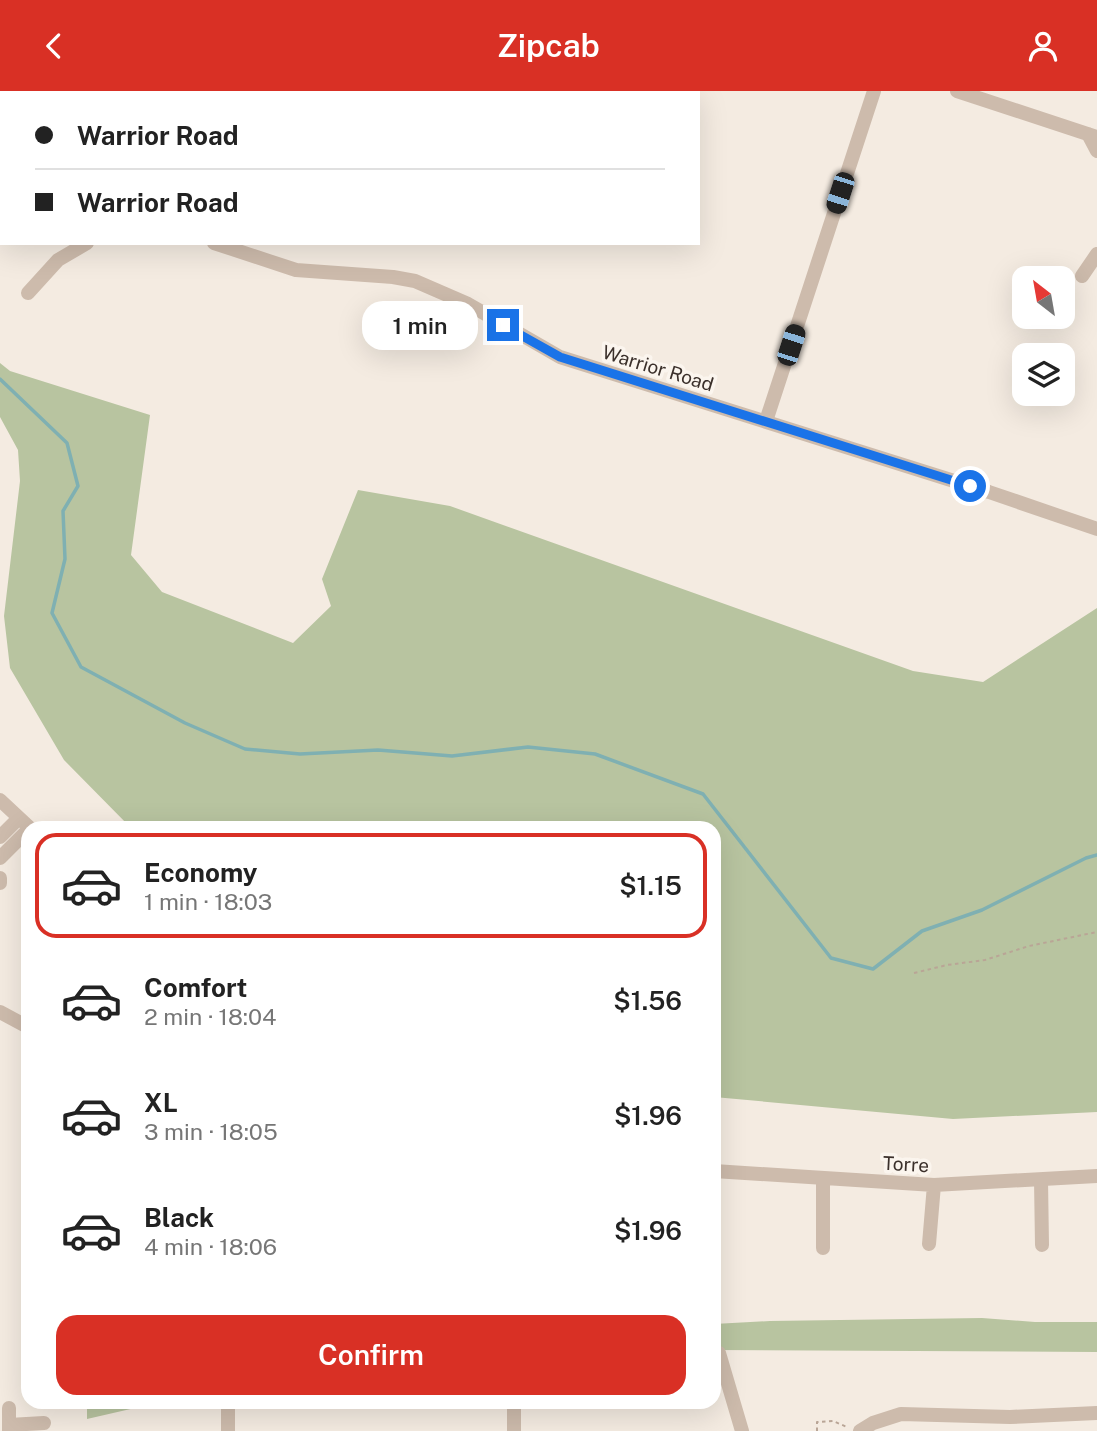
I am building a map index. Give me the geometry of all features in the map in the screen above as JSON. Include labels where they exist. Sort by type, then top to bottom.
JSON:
[{"type":"street","points":[[766,421],[874,91]]},
{"type":"street","points":[[957,91],[1093,136],[1097,151]]},
{"type":"street","points":[[28,293],[58,260],[84,245]]},
{"type":"street","name":"Warrior Road","points":[[220,245],[296,270],[415,281],[468,304],[560,357],[1097,529]]},
{"type":"street","points":[[1082,276],[1097,254]]},
{"type":"street","points":[[0,800],[22,821]]},
{"type":"street","points":[[0,837],[21,827]]},
{"type":"street","points":[[0,858],[21,831]]},
{"type":"street","points":[[0,1012],[21,1023]]},
{"type":"street","name":"Torre","points":[[721,1171],[934,1185],[1097,1176]]},
{"type":"street","points":[[823,1178],[823,1248]]},
{"type":"street","points":[[1041,1180],[1042,1245]]},
{"type":"street","points":[[929,1244],[934,1185]]},
{"type":"street","points":[[721,1360],[742,1431]]},
{"type":"street","points":[[9,1408],[9,1428],[44,1423]]},
{"type":"street","points":[[228,1409],[228,1431]]},
{"type":"street","points":[[514,1409],[514,1431]]},
{"type":"street","points":[[857,1431],[901,1414],[1010,1417],[1097,1413]]},
{"type":"path","points":[[914,973],[985,960],[1030,946],[1097,932]]},
{"type":"path","points":[[817,1431],[817,1422],[833,1421],[857,1431]]},
{"type":"green space","points":[[0,363],[10,371],[150,415],[131,555],[162,592],[293,643],[331,606],[322,579],[358,490],[450,506],[913,671],[983,682],[1097,608],[1097,1112],[953,1119],[721,1098],[721,821],[124,821],[64,760],[10,668],[4,616],[20,481],[18,450],[0,417]]},
{"type":"green space","points":[[982,1318],[1035,1322],[1097,1322],[1097,1352],[721,1350],[721,1324]]},
{"type":"green space","points":[[87,1409],[131,1409],[87,1419]]},
{"type":"waterway","points":[[0,379],[67,443],[78,486],[63,511],[65,559],[52,613],[81,667],[185,723],[245,749],[300,754],[378,750],[452,756],[528,747],[595,754],[703,794],[831,958],[873,969],[922,931],[982,910],[1097,855]]},
{"type":"route","points":[[503,325],[560,357],[970,486]]}]
